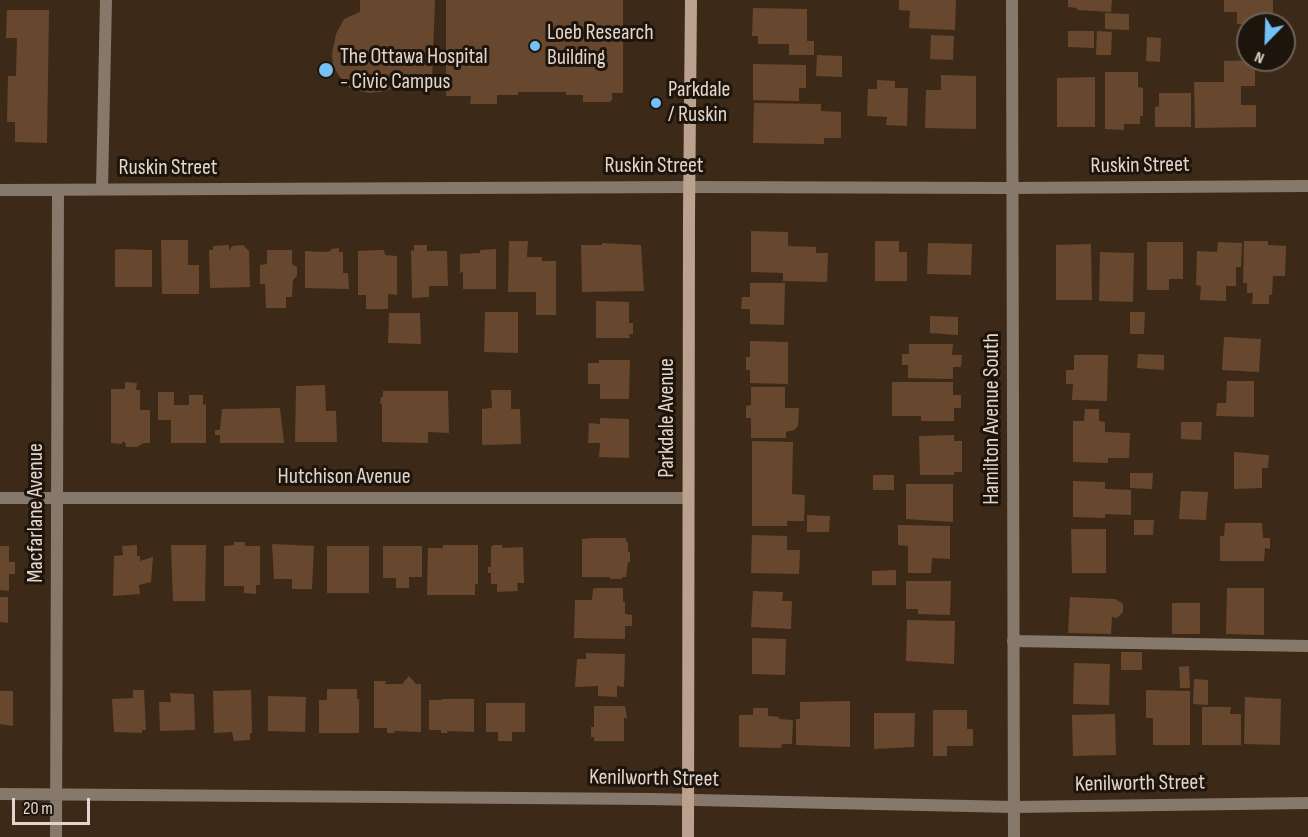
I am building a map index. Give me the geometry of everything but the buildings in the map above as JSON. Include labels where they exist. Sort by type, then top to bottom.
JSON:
[{"type":"main road","name":"Parkdale Avenue","points":[[688,837],[692,0]]},
{"type":"street","points":[[102,189],[106,0]]},
{"type":"street","name":"Hamilton Avenue South","points":[[1012,0],[1014,837]]},
{"type":"street","name":"Ruskin Street","points":[[0,190],[1308,186]]},
{"type":"street","name":"Macfarlane Avenue","points":[[56,837],[58,190]]},
{"type":"street","name":"Hutchison Avenue","points":[[0,498],[688,498]]},
{"type":"street","points":[[1013,641],[1308,646]]},
{"type":"street","name":"Kenilworth Street","points":[[0,794],[689,800],[1014,807],[1308,803]]},
{"type":"place","name":"Loeb Research Building","points":[[535,46]]},
{"type":"place","name":"The Ottawa Hospital - Civic Campus","points":[[326,70]]},
{"type":"place","name":"Parkdale / Ruskin","points":[[656,103]]}]
